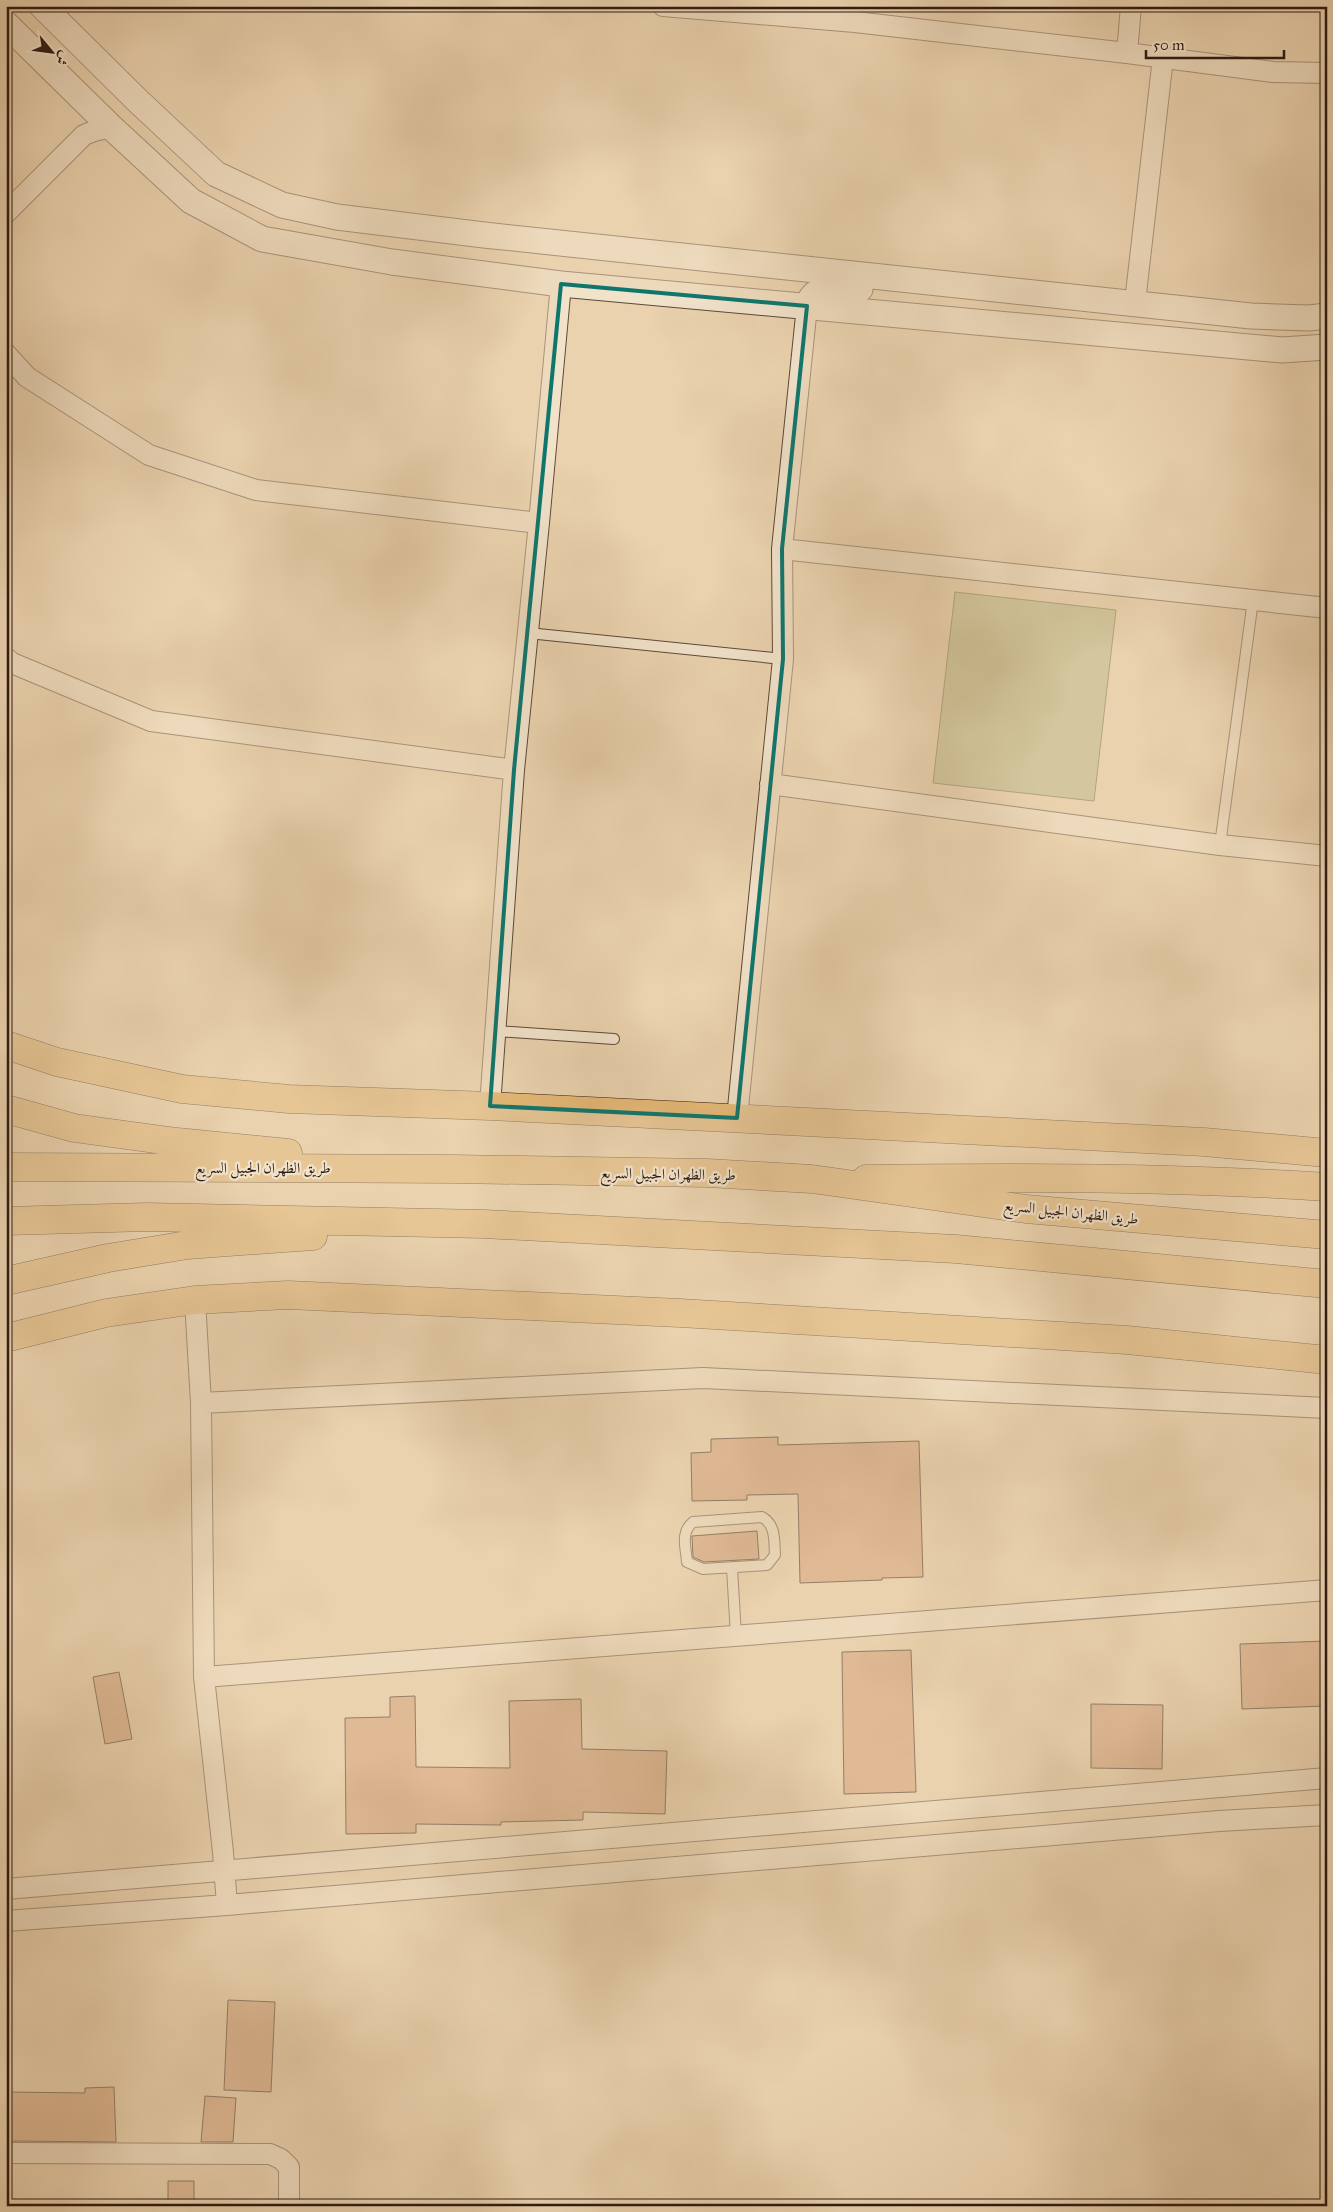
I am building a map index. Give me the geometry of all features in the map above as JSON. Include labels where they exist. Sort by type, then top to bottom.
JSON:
[{"type":"main road","points":[[6,1045],[57,1062],[182,1089],[289,1099],[490,1106],[1204,1142],[1327,1153]]},
{"type":"main road","points":[[6,1109],[83,1129],[177,1142],[454,1169]]},
{"type":"main road","name":"طريق الظهران الجبيل السريع","points":[[6,1167],[454,1169],[707,1174],[812,1179],[1026,1209],[1327,1235]]},
{"type":"main road","points":[[812,1179],[1049,1176],[1261,1182],[1327,1187]]},
{"type":"main road","points":[[6,1221],[147,1217],[484,1224],[956,1249],[1327,1284]]},
{"type":"main road","points":[[6,1281],[108,1258],[187,1246],[484,1224]]},
{"type":"main road","points":[[6,1338],[106,1313],[196,1300],[288,1295],[690,1314],[1127,1340],[1327,1360]]},
{"type":"street","points":[[42,6],[138,101],[216,174],[282,205],[337,217],[484,235],[1135,302],[1251,316],[1309,318],[1327,316]]},
{"type":"street","points":[[663,6],[856,14],[1273,72],[1327,73]]},
{"type":"street","points":[[1128,53],[1131,6]]},
{"type":"street","points":[[6,24],[111,128],[191,201],[262,239],[392,262],[561,284],[1282,350],[1327,347]]},
{"type":"street","points":[[1056,330],[1073,323],[1111,327],[1127,321],[1132,314],[1135,302],[1163,58]]},
{"type":"street","points":[[6,213],[84,135],[94,130],[111,128]]},
{"type":"street","points":[[490,1106],[514,770],[540,523],[561,284]]},
{"type":"street","points":[[737,1118],[783,659],[782,549],[807,306],[815,293],[828,287],[927,296],[947,294],[964,285]]},
{"type":"street","points":[[6,354],[27,377],[149,455],[256,490],[540,523]]},
{"type":"street","points":[[782,549],[1327,608]]},
{"type":"street","points":[[6,658],[12,663],[151,721],[514,770]]},
{"type":"street","points":[[770,784],[1220,845],[1327,856]]},
{"type":"street","points":[[196,1300],[201,1403],[204,1677],[227,1905]]},
{"type":"street","points":[[201,1403],[703,1378],[1327,1408]]},
{"type":"street","points":[[204,1677],[1327,1590]]},
{"type":"street","points":[[6,1889],[1327,1778]]},
{"type":"street","points":[[6,1921],[227,1905],[1209,1822],[1327,1815]]},
{"type":"street","points":[[6,2153],[270,2154],[281,2159],[289,2167],[289,2206]]},
{"type":"lane","points":[[1220,845],[1253,600]]},
{"type":"lane","points":[[528,633],[783,659]]},
{"type":"lane","points":[[496,1031],[614,1039]]},
{"type":"lane","points":[[762,1517],[769,1521],[772,1527],[776,1555],[772,1561],[767,1564],[732,1568],[703,1569],[687,1562],[684,1534],[687,1527],[693,1522],[703,1521],[762,1517]]},
{"type":"lane","points":[[732,1568],[736,1636]]},
{"type":"highlighted area","points":[[561,284],[807,306],[782,549],[783,659],[737,1118],[490,1106],[514,770]]},
{"type":"green space","points":[[955,592],[1116,610],[1094,801],[933,783]]},
{"type":"building","points":[[778,1437],[778,1445],[919,1441],[923,1577],[800,1583],[798,1494],[747,1495],[747,1500],[692,1501],[691,1453],[711,1452],[711,1439]]},
{"type":"building","points":[[757,1531],[759,1559],[704,1562],[693,1557],[692,1536]]},
{"type":"building","points":[[1327,1641],[1327,1706],[1242,1709],[1240,1644]]},
{"type":"building","points":[[911,1650],[916,1792],[844,1794],[842,1652]]},
{"type":"building","points":[[119,1672],[132,1739],[105,1744],[93,1677]]},
{"type":"building","points":[[415,1696],[416,1767],[510,1768],[509,1701],[581,1699],[582,1749],[667,1751],[665,1814],[583,1812],[583,1820],[501,1822],[501,1825],[416,1824],[416,1833],[346,1834],[345,1718],[390,1717],[390,1697]]},
{"type":"building","points":[[1091,1704],[1163,1705],[1162,1769],[1091,1768]]},
{"type":"building","points":[[228,2000],[275,2002],[271,2092],[224,2090]]},
{"type":"building","points":[[114,2087],[116,2142],[9,2141],[8,2092],[85,2093],[85,2088]]},
{"type":"building","points":[[205,2096],[236,2098],[233,2142],[201,2142]]},
{"type":"building","points":[[168,2181],[194,2181],[194,2206],[168,2206]]}]
